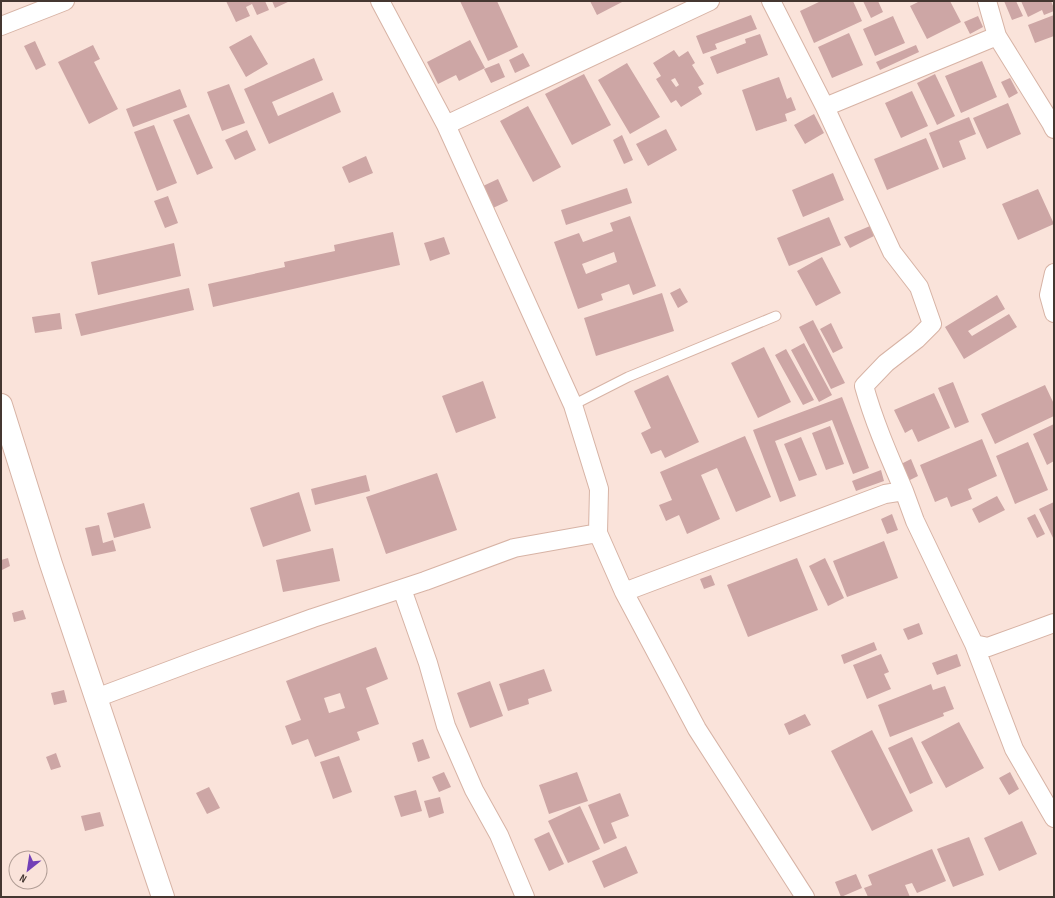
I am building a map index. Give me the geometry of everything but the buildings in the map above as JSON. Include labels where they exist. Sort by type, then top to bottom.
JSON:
[{"type":"main road","points":[[1,405],[51,564],[163,897]]},
{"type":"street","points":[[1,26],[65,1]]},
{"type":"street","points":[[380,1],[446,124],[573,405],[599,489],[598,533],[624,592],[697,729],[805,897]]},
{"type":"street","points":[[446,124],[710,1]]},
{"type":"street","points":[[771,1],[825,107],[892,252],[919,287],[932,324],[917,339],[886,363],[864,386],[869,404],[915,521],[974,644],[1014,748],[1054,818]]},
{"type":"street","points":[[987,1],[997,36],[1053,125]]},
{"type":"street","points":[[825,107],[997,36]]},
{"type":"street","points":[[1054,273],[1049,295],[1054,313]]},
{"type":"street","points":[[624,592],[885,494],[904,491]]},
{"type":"street","points":[[96,698],[313,618],[425,581],[514,548],[598,533]]},
{"type":"street","points":[[402,589],[428,663],[446,726],[474,790],[499,835],[525,897]]},
{"type":"street","points":[[974,644],[988,647],[1054,623]]},
{"type":"lane","points":[[573,405],[628,377],[776,316]]}]
